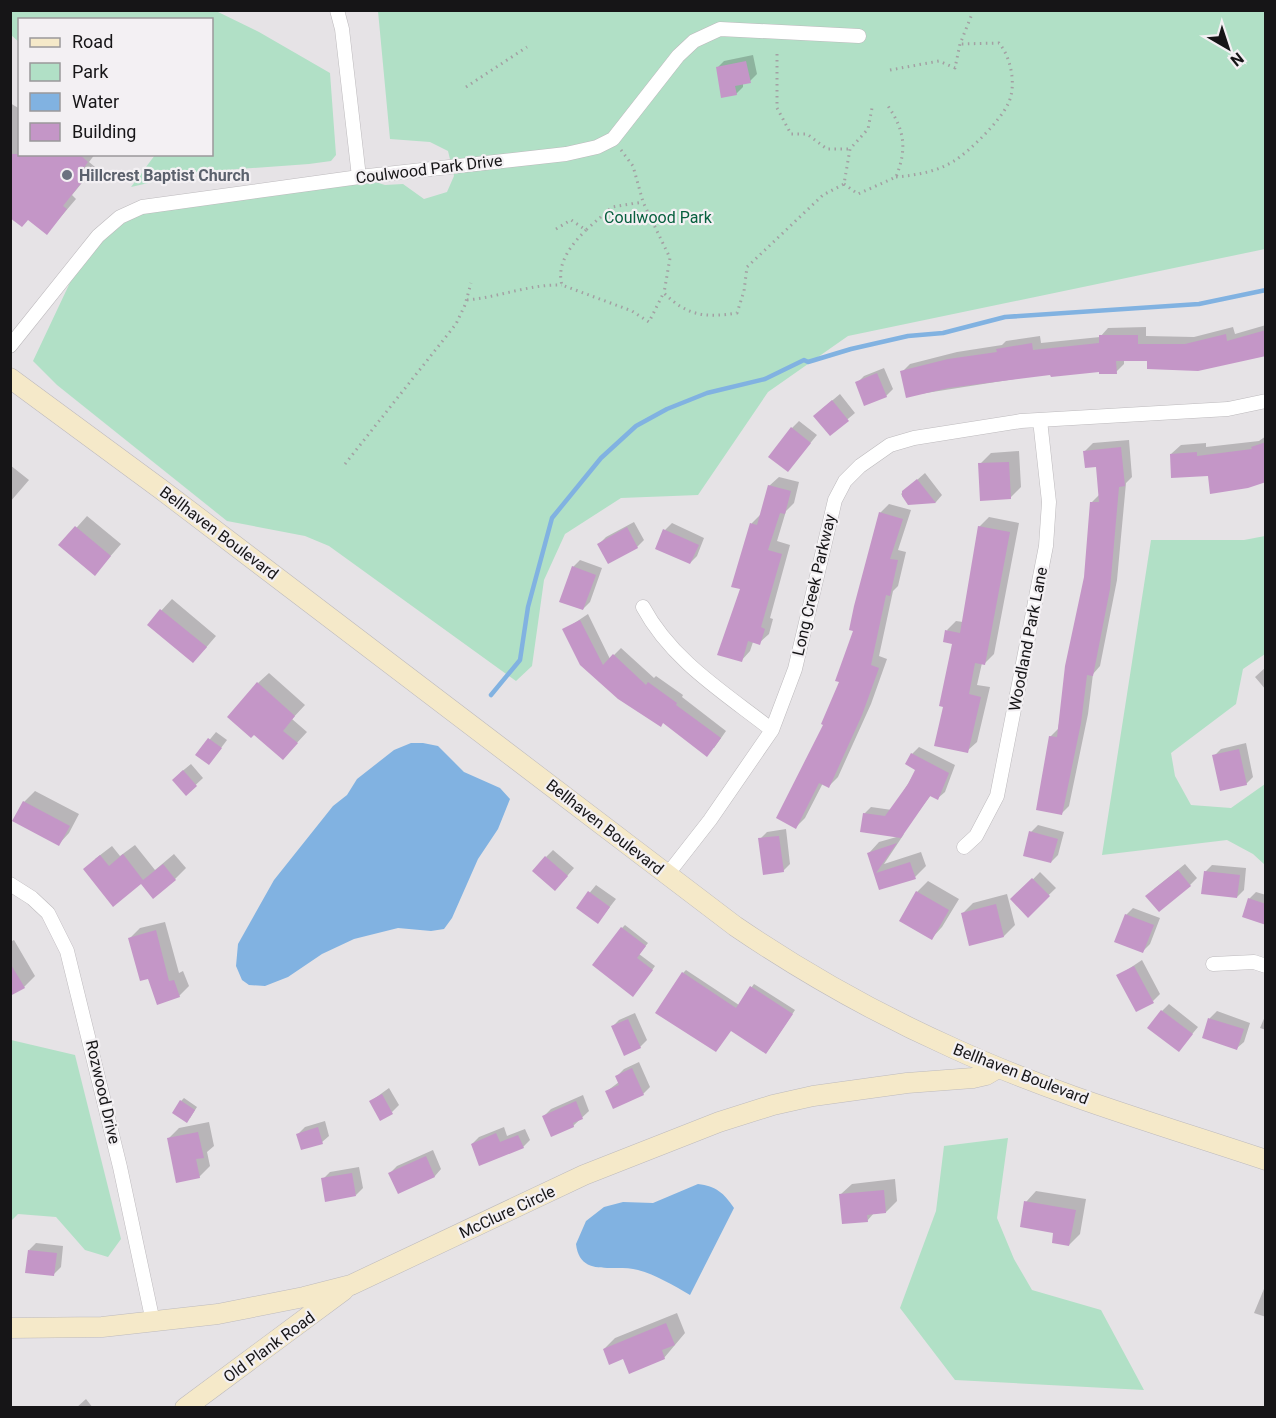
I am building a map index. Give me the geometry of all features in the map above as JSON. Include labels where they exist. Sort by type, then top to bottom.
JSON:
[{"type":"main road","name":"Bellhaven Boulevard","points":[[10,378],[181,504],[751,937],[840,991],[953,1048],[999,1068],[1266,1160]]},
{"type":"main road","name":"McClure Circle","points":[[10,1329],[52,1330],[218,1314],[351,1285],[584,1175],[719,1122],[807,1097],[875,1086],[974,1078],[999,1068]]},
{"type":"main road","name":"Old Plank Road","points":[[185,1407],[351,1285]]},
{"type":"street","points":[[337,10],[342,29],[359,177]]},
{"type":"street","points":[[613,139],[678,56],[694,41],[720,29],[859,36]]},
{"type":"street","name":"Coulwood Park Drive","points":[[10,346],[98,236],[120,217],[142,207],[359,177],[566,154],[597,147],[613,139]]},
{"type":"street","name":"Long Creek Parkway","points":[[667,875],[710,820],[772,730],[795,669],[829,517],[845,481],[874,455],[890,445],[914,438],[1040,420],[1228,409],[1266,401]]},
{"type":"street","name":"Woodland Park Lane","points":[[964,847],[976,836],[997,796],[1046,546],[1049,502],[1040,420]]},
{"type":"street","points":[[643,607],[653,625],[678,657],[772,730]]},
{"type":"street","name":"Rozwood Drive","points":[[10,884],[32,898],[48,913],[67,951],[120,1167],[153,1322]]},
{"type":"street","points":[[1213,964],[1254,962],[1266,966]]},
{"type":"path","points":[[890,70],[939,61],[955,68],[960,44],[972,14]]},
{"type":"path","points":[[844,184],[858,194],[896,177],[927,173],[954,161],[982,137],[1009,103],[1012,68],[1006,51],[999,43],[960,44]]},
{"type":"path","points":[[466,87],[527,47]]},
{"type":"path","points":[[777,54],[777,108],[791,134],[807,134],[827,149],[850,149]]},
{"type":"path","points":[[888,106],[901,125],[903,160],[896,177]]},
{"type":"path","points":[[844,184],[850,149],[868,129],[872,108]]},
{"type":"path","points":[[467,300],[492,298],[542,284],[562,285],[632,311],[649,322],[664,293],[670,258],[643,202],[633,166],[613,139]]},
{"type":"path","points":[[664,293],[675,305],[708,318],[737,313],[744,291],[747,267],[823,195],[844,184]]},
{"type":"path","points":[[562,285],[559,274],[570,246],[612,207],[643,202]]},
{"type":"path","points":[[556,230],[571,220],[586,230]]},
{"type":"path","points":[[345,464],[456,324],[467,300],[471,283]]},
{"type":"green space","points":[[10,11],[216,11],[259,32],[330,73],[336,155],[331,161],[196,172],[131,187],[154,156],[213,156],[213,18],[18,18],[18,41],[11,35]]},
{"type":"green space","name":"Coulwood Park","points":[[378,11],[1265,11],[1265,249],[848,336],[768,392],[698,495],[621,498],[565,534],[544,580],[532,666],[516,681],[329,546],[305,536],[227,521],[57,385],[33,361],[83,255],[120,217],[359,177],[385,185],[403,184],[424,199],[447,192],[454,176],[448,151],[430,142],[390,139]]},
{"type":"green space","points":[[1265,536],[1265,654],[1243,669],[1236,704],[1171,753],[1175,776],[1191,805],[1231,808],[1265,784],[1265,865],[1253,854],[1227,840],[1102,855],[1151,540],[1244,540]]},
{"type":"green space","points":[[11,1040],[75,1055],[121,1239],[108,1257],[85,1250],[56,1217],[18,1214],[11,1221]]},
{"type":"green space","points":[[1008,1138],[997,1218],[1014,1259],[1032,1290],[1101,1310],[1144,1390],[955,1380],[900,1308],[936,1211],[944,1146]]},
{"type":"water","points":[[411,743],[438,746],[464,772],[500,788],[510,799],[498,829],[478,859],[452,918],[444,929],[431,931],[398,928],[354,939],[322,954],[288,977],[265,986],[249,985],[242,980],[236,966],[238,944],[274,880],[333,806],[347,795],[357,779],[394,750]]},
{"type":"water","points":[[698,1184],[710,1186],[719,1191],[734,1208],[690,1295],[645,1272],[629,1268],[591,1266],[579,1255],[576,1244],[586,1221],[604,1207],[623,1202],[653,1203]]},
{"type":"building","points":[[746,61],[751,83],[735,86],[737,95],[721,98],[716,67]]},
{"type":"building","points":[[10,154],[81,156],[88,162],[80,173],[86,177],[63,206],[67,209],[47,235],[28,220],[22,227],[10,218]]},
{"type":"building","points":[[1266,330],[1266,356],[1198,371],[1147,369],[1147,361],[1116,361],[1117,374],[1099,374],[1099,372],[1051,377],[1050,375],[948,388],[906,398],[900,371],[1032,343],[1033,350],[1099,343],[1099,335],[1138,335],[1138,344],[1185,344],[1226,334],[1227,341]]},
{"type":"building","points":[[877,373],[887,397],[864,406],[855,382]]},
{"type":"building","points":[[832,400],[849,421],[830,436],[813,416]]},
{"type":"building","points":[[791,427],[811,443],[788,472],[768,457]]},
{"type":"building","points":[[1266,442],[1266,482],[1248,488],[1210,494],[1208,476],[1171,478],[1170,454],[1197,452],[1197,456],[1252,449],[1251,447]]},
{"type":"building","points":[[1121,447],[1125,486],[1119,487],[1110,589],[1093,676],[1087,675],[1081,723],[1062,815],[1036,810],[1049,736],[1057,737],[1065,666],[1084,577],[1090,502],[1099,502],[1096,467],[1085,468],[1083,451]]},
{"type":"building","points":[[1009,462],[1011,499],[980,501],[978,463]]},
{"type":"building","points":[[917,479],[936,503],[908,505],[902,496],[902,491]]},
{"type":"building","points":[[768,485],[791,491],[785,514],[780,513],[768,550],[782,554],[761,627],[765,629],[760,645],[748,641],[742,662],[717,655],[740,589],[731,587],[750,523],[757,525]]},
{"type":"building","points":[[879,512],[903,519],[890,559],[898,560],[890,596],[886,595],[871,665],[879,668],[862,715],[829,788],[819,783],[796,829],[776,818],[823,725],[821,724],[839,682],[835,681],[853,631],[849,630],[854,606]]},
{"type":"building","points":[[75,526],[111,556],[95,576],[58,545]]},
{"type":"building","points":[[978,526],[1010,532],[985,665],[975,663],[969,694],[981,697],[968,753],[934,746],[943,707],[939,706],[952,644],[943,642],[945,630],[960,633]]},
{"type":"building","points":[[627,527],[638,548],[608,564],[597,544]]},
{"type":"building","points":[[663,529],[699,545],[690,564],[655,549]]},
{"type":"building","points":[[572,566],[596,575],[583,610],[559,602]]},
{"type":"building","points":[[160,609],[207,647],[193,663],[147,625]]},
{"type":"building","points":[[580,620],[603,665],[613,654],[646,685],[648,682],[721,738],[707,757],[663,723],[661,727],[618,699],[580,665],[562,629]]},
{"type":"building","points":[[257,682],[295,716],[283,731],[298,743],[283,760],[254,735],[251,738],[227,717]]},
{"type":"building","points":[[208,738],[222,748],[209,765],[195,755]]},
{"type":"building","points":[[1239,749],[1247,785],[1220,791],[1212,755]]},
{"type":"building","points":[[911,753],[949,773],[938,800],[930,796],[901,838],[860,832],[863,813],[885,816],[908,784],[915,770],[905,764]]},
{"type":"building","points":[[183,770],[197,786],[186,796],[172,780]]},
{"type":"building","points":[[23,801],[70,826],[59,846],[12,821]]},
{"type":"building","points":[[1029,831],[1058,839],[1051,863],[1023,856]]},
{"type":"building","points":[[779,836],[784,872],[763,875],[758,838]]},
{"type":"building","points":[[897,843],[876,873],[910,862],[916,879],[879,890],[867,853]]},
{"type":"building","points":[[123,854],[143,880],[163,864],[176,880],[153,899],[141,884],[113,907],[83,869],[100,855],[109,866]]},
{"type":"building","points":[[545,856],[568,876],[555,891],[532,871]]},
{"type":"building","points":[[1178,870],[1191,886],[1159,912],[1145,896]]},
{"type":"building","points":[[1204,871],[1240,875],[1237,898],[1201,894]]},
{"type":"building","points":[[1032,878],[1050,896],[1028,918],[1010,899]]},
{"type":"building","points":[[588,891],[610,907],[598,924],[576,908]]},
{"type":"building","points":[[916,891],[949,910],[932,940],[899,921]]},
{"type":"building","points":[[1248,898],[1266,904],[1266,925],[1242,917]]},
{"type":"building","points":[[996,904],[1004,937],[969,946],[961,913]]},
{"type":"building","points":[[1125,914],[1154,925],[1143,953],[1114,942]]},
{"type":"building","points":[[621,927],[646,946],[637,958],[653,970],[633,997],[592,965]]},
{"type":"building","points":[[156,930],[169,981],[174,980],[180,997],[157,1005],[148,979],[140,981],[128,938]]},
{"type":"building","points":[[10,963],[25,988],[10,996]]},
{"type":"building","points":[[1134,966],[1154,1003],[1136,1012],[1116,975]]},
{"type":"building","points":[[682,972],[736,1008],[750,986],[793,1014],[766,1054],[731,1031],[716,1052],[655,1013]]},
{"type":"building","points":[[1161,1010],[1193,1034],[1179,1052],[1147,1028]]},
{"type":"building","points":[[1208,1018],[1244,1029],[1237,1050],[1202,1038]]},
{"type":"building","points":[[628,1019],[641,1048],[624,1056],[611,1026]]},
{"type":"building","points":[[632,1068],[644,1095],[613,1109],[605,1091],[619,1085],[615,1076]]},
{"type":"building","points":[[382,1094],[393,1114],[380,1121],[369,1101]]},
{"type":"building","points":[[180,1100],[195,1110],[187,1123],[172,1113]]},
{"type":"building","points":[[576,1101],[583,1119],[573,1123],[574,1127],[551,1137],[542,1116]]},
{"type":"building","points":[[318,1127],[323,1144],[301,1150],[296,1134]]},
{"type":"building","points":[[198,1132],[204,1158],[196,1159],[200,1178],[176,1183],[167,1138]]},
{"type":"building","points":[[496,1133],[500,1142],[518,1135],[524,1148],[479,1166],[471,1144]]},
{"type":"building","points":[[426,1156],[435,1177],[398,1194],[388,1173]]},
{"type":"building","points":[[352,1173],[356,1196],[325,1202],[321,1178]]},
{"type":"building","points":[[884,1190],[886,1213],[867,1215],[868,1222],[842,1224],[839,1194]]},
{"type":"building","points":[[1024,1201],[1076,1210],[1069,1246],[1052,1243],[1053,1233],[1020,1227]]},
{"type":"building","points":[[28,1250],[57,1253],[54,1276],[25,1273]]},
{"type":"building","points":[[666,1323],[675,1345],[662,1350],[665,1359],[629,1374],[623,1359],[609,1365],[603,1349]]},
{"type":"waterway","points":[[491,695],[520,660],[528,607],[552,518],[601,458],[636,426],[667,409],[707,393],[765,379],[804,360],[808,362],[908,336],[943,333],[1005,317],[1199,304],[1266,290]]},
{"type":"place","name":"Hillcrest Baptist Church","points":[[67,175]]}]
